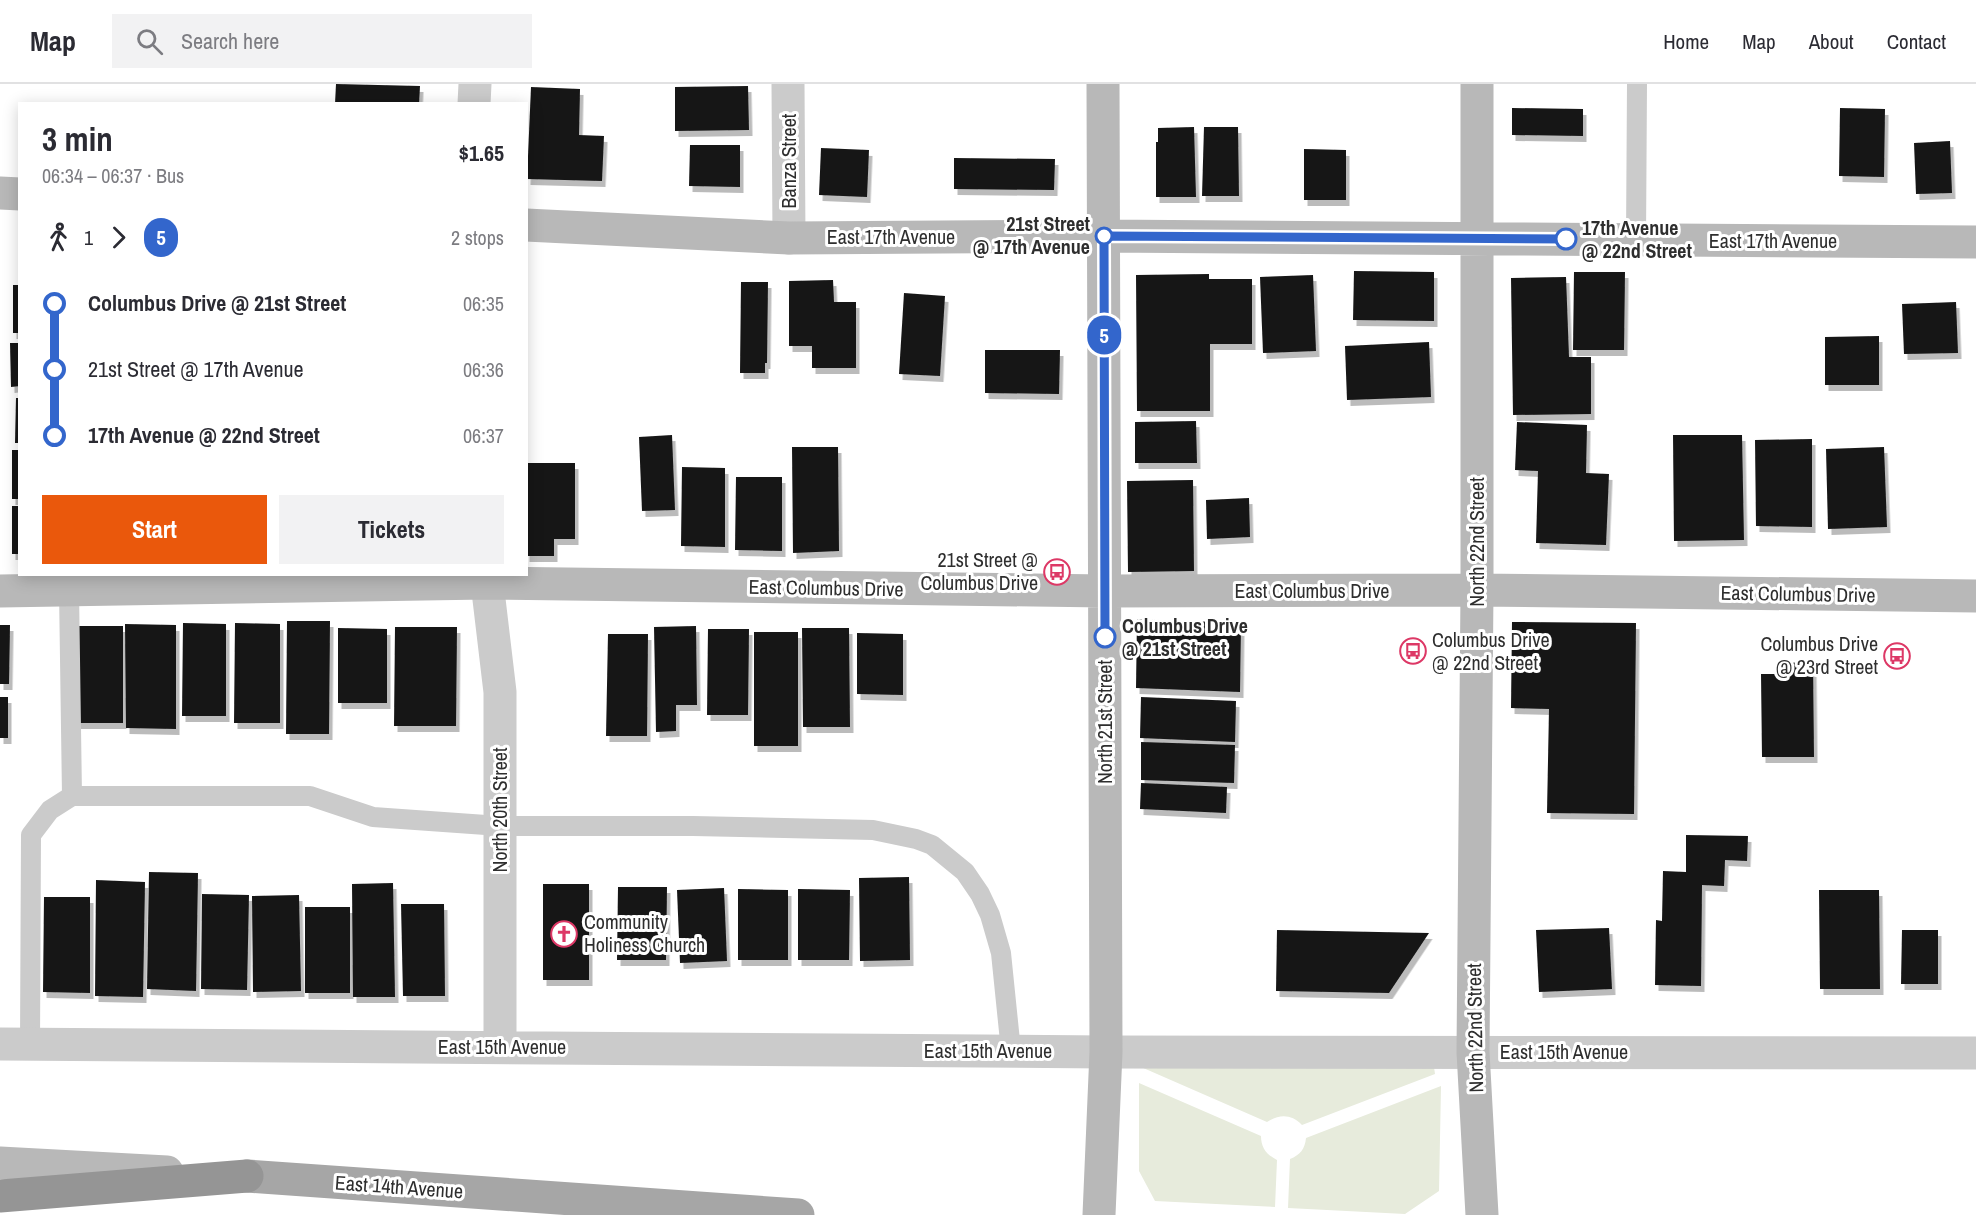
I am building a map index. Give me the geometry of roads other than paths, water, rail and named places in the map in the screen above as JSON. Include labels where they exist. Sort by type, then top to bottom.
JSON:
[{"type":"highway","points":[[0,1196],[247,1176]]},
{"type":"main road","name":"North 21st Street","points":[[1099,1215],[1106,1052],[1103,84]]},
{"type":"main road","name":"North 22nd Street","points":[[1477,84],[1477,591],[1473,1052],[1482,1215]]},
{"type":"main road","points":[[0,193],[18,194]]},
{"type":"main road","name":"East 17th Avenue","points":[[528,225],[789,238],[1104,236],[1976,242]]},
{"type":"main road","name":"East Columbus Drive","points":[[0,591],[486,579],[1105,591],[1477,591],[1976,596]]},
{"type":"main road","name":"East 14th Avenue","points":[[0,1163],[247,1176],[798,1215]]},
{"type":"street","points":[[474,102],[475,84]]},
{"type":"street","name":"Banza Street","points":[[788,84],[789,238]]},
{"type":"street","name":"North 20th Street","points":[[486,579],[500,692],[500,1047]]},
{"type":"street","name":"East 15th Avenue","points":[[15,1044],[1106,1052],[1976,1053]]},
{"type":"lane","points":[[1636,240],[1637,84]]},
{"type":"lane","points":[[69,590],[72,796]]},
{"type":"lane","points":[[15,1044],[31,835],[50,810],[72,796],[310,796],[373,817],[500,826],[693,826],[873,831],[916,839],[932,845],[965,872],[980,894],[990,915],[1001,954],[1011,1051]]},
{"type":"place","name":"21st Street @ 17th Avenue","points":[[1104,236]]},
{"type":"place","name":"17th Avenue @ 22nd Street","points":[[1566,239]]},
{"type":"place","name":"21st Street @ Columbus Drive","points":[[1057,572]]},
{"type":"place","name":"Columbus Drive @ 21st Street","points":[[1105,637]]},
{"type":"place","name":"Columbus Drive @ 22nd Street","points":[[1413,651]]},
{"type":"place","name":"Columbus Drive @ 23rd Street","points":[[1897,656]]},
{"type":"place","name":"Community Holiness Church","points":[[564,934]]}]
